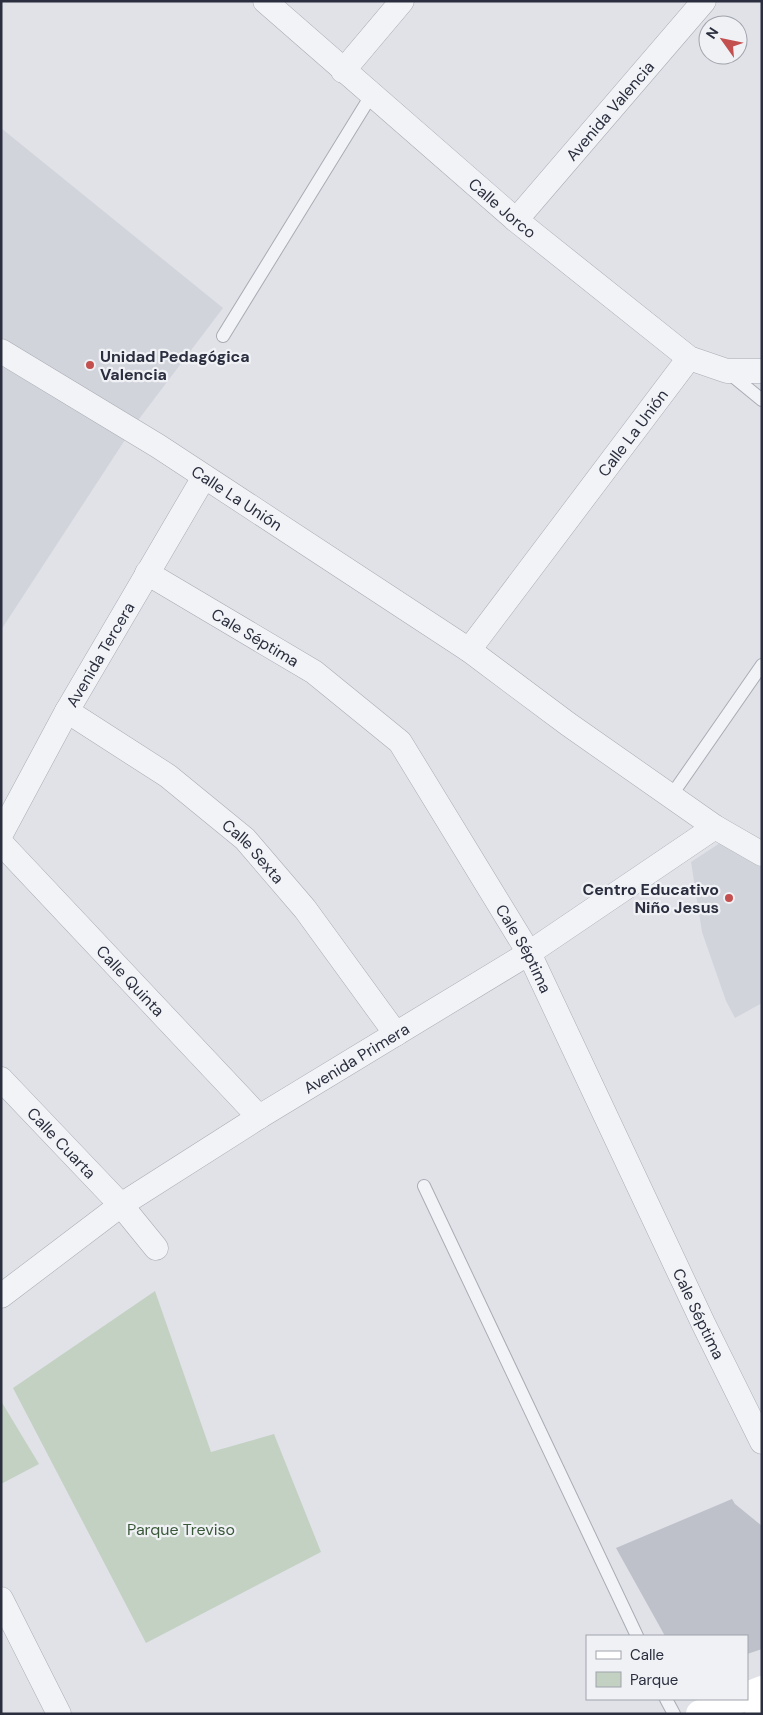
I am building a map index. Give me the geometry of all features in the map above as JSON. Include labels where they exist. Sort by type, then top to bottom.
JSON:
[{"type":"main road","points":[[748,1696],[762,1690]]},
{"type":"main road","points":[[700,1714],[736,1700]]},
{"type":"street","name":"Calle Jorco","points":[[265,1],[516,220],[689,358],[727,372],[762,371]]},
{"type":"street","points":[[344,71],[402,1]]},
{"type":"street","name":"Avenida Valencia","points":[[516,220],[704,1]]},
{"type":"street","name":"Calle La Unión","points":[[1,351],[158,446],[468,650],[568,724],[715,827],[762,854]]},
{"type":"street","name":"Calle La Unión","points":[[468,650],[689,358]]},
{"type":"street","name":"Avenida Tercera","points":[[1,834],[67,711],[204,477]]},
{"type":"street","name":"Cale Séptima","points":[[147,573],[314,672],[400,742],[529,953],[703,1323],[762,1442]]},
{"type":"street","name":"Calle Sexta","points":[[67,711],[168,776],[245,839],[305,909],[396,1034]]},
{"type":"street","name":"Avenida Primera","points":[[1,1296],[121,1205],[259,1117],[529,953],[715,827]]},
{"type":"street","name":"Calle Quinta","points":[[1,843],[259,1117]]},
{"type":"street","name":"Calle Cuarta","points":[[1,1079],[121,1205],[156,1248]]},
{"type":"street","points":[[1,1599],[59,1714]]},
{"type":"lane","points":[[223,336],[372,94]]},
{"type":"lane","points":[[727,372],[762,400]]},
{"type":"lane","points":[[671,796],[762,665]]},
{"type":"lane","points":[[424,1186],[637,1635]]},
{"type":"lane","points":[[667,1700],[674,1714]]},
{"type":"shaded area","name":"Unidad Pedagógica Valencia","points":[[1,128],[223,308],[136,423],[1,630]]},
{"type":"shaded area","name":"Centro Educativo Niño Jesus","points":[[723,841],[762,864],[762,1003],[735,1018],[726,1001],[702,932],[691,862]]},
{"type":"green space","name":"Parque Treviso","points":[[155,1291],[211,1452],[274,1434],[321,1552],[146,1643],[13,1388]]},
{"type":"green space","points":[[1,1401],[39,1464],[1,1484]]},
{"type":"building","points":[[732,1499],[735,1504],[762,1526],[762,1649],[748,1654],[748,1635],[664,1635],[616,1548]]},
{"type":"place","name":"Unidad Pedagógica Valencia","points":[[90,365]]},
{"type":"place","name":"Centro Educativo Niño Jesus","points":[[729,898]]}]
